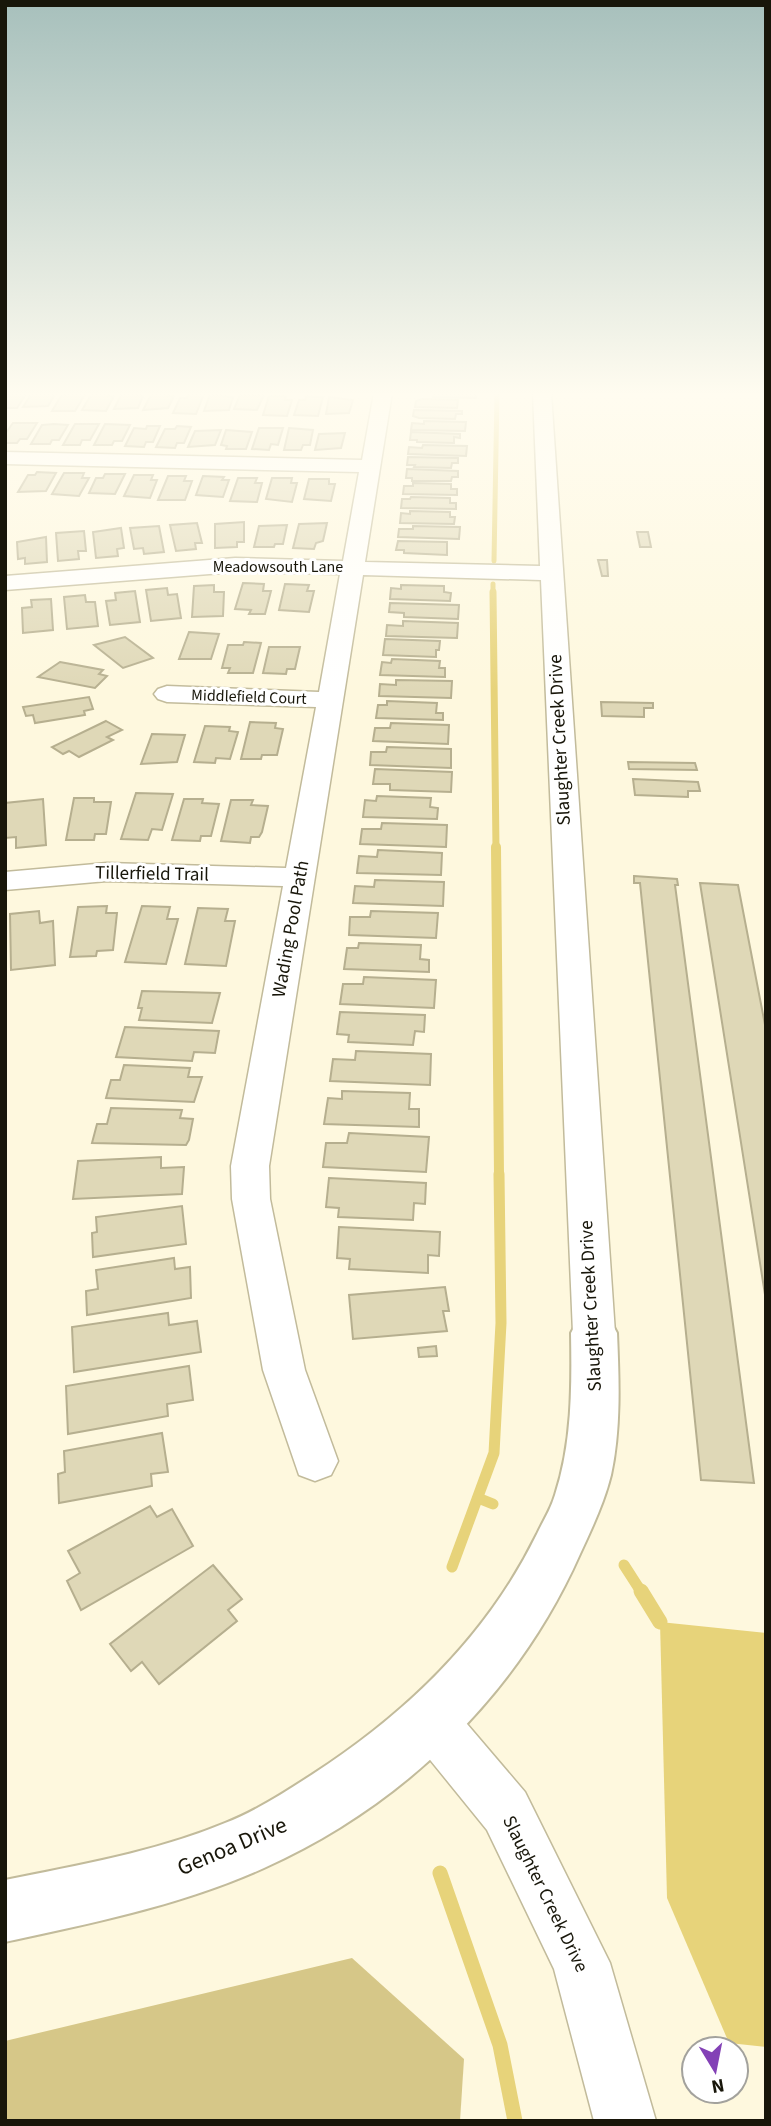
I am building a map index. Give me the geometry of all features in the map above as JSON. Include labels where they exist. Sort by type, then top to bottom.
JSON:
[{"type":"street","name":"Wading Pool Path","points":[[315,1461],[284,1370],[251,1199],[254,1144],[367,492]]},
{"type":"street","name":"Slaughter Creek Drive","points":[[548,492],[596,1407],[580,1498],[553,1560],[489,1660],[432,1722],[506,1811],[581,1963],[625,2121]]},
{"type":"street","name":"Meadowsouth Lane","points":[[5,583],[212,566],[552,573]]},
{"type":"street","name":"Middlefield Court","points":[[167,694],[331,700]]},
{"type":"street","name":"Tillerfield Trail","points":[[5,881],[107,872],[300,877]]},
{"type":"street","name":"Genoa Drive","points":[[5,1911],[169,1874],[232,1852],[293,1821],[367,1774],[432,1722]]},
{"type":"shaded area","points":[[660,1622],[766,1633],[766,2047],[750,2045],[750,2035],[726,2035],[667,1898]]},
{"type":"shaded area","points":[[352,1958],[464,2059],[460,2121],[5,2121],[5,2041]]},
{"type":"building","points":[[53,492],[81,492],[79,496]]},
{"type":"building","points":[[89,492],[116,492],[115,494]]},
{"type":"building","points":[[126,492],[152,492],[150,498],[124,496]]},
{"type":"building","points":[[161,492],[188,492],[185,500],[158,500]]},
{"type":"building","points":[[197,492],[225,492],[223,497],[196,495]]},
{"type":"building","points":[[233,492],[260,492],[257,502],[230,501]]},
{"type":"building","points":[[268,492],[295,492],[292,502],[266,499]]},
{"type":"building","points":[[306,492],[333,492],[331,501],[304,499]]},
{"type":"building","points":[[403,492],[457,492],[457,495]]},
{"type":"building","points":[[450,498],[450,503],[456,503],[456,509],[401,508],[402,499]]},
{"type":"building","points":[[410,511],[450,512],[450,517],[455,517],[454,524],[400,523],[401,513],[410,514]]},
{"type":"building","points":[[244,522],[244,542],[237,542],[237,547],[215,548],[215,524]]},
{"type":"building","points":[[197,523],[202,543],[195,543],[196,549],[176,551],[170,525]]},
{"type":"building","points":[[327,523],[323,541],[316,543],[314,549],[293,548],[299,524]]},
{"type":"building","points":[[287,525],[283,544],[254,547],[259,526]]},
{"type":"building","points":[[159,526],[164,552],[144,554],[143,548],[134,549],[130,528]]},
{"type":"building","points":[[413,526],[460,527],[459,539],[398,537],[399,529],[413,529]]},
{"type":"building","points":[[121,528],[124,548],[117,549],[118,556],[96,558],[93,532]]},
{"type":"building","points":[[84,531],[86,551],[78,551],[79,559],[58,561],[56,533]]},
{"type":"building","points":[[637,532],[648,532],[651,547],[640,547]]},
{"type":"building","points":[[46,537],[47,562],[25,564],[25,558],[18,559],[17,542]]},
{"type":"building","points":[[398,541],[447,542],[447,555],[404,553],[404,550],[396,550]]},
{"type":"building","points":[[598,560],[607,560],[608,576],[602,576]]},
{"type":"building","points":[[243,583],[264,584],[263,591],[271,591],[265,614],[249,614],[251,610],[235,609]]},
{"type":"building","points":[[285,584],[309,585],[307,591],[314,591],[309,612],[279,610]]},
{"type":"building","points":[[214,585],[214,592],[224,592],[223,616],[192,617],[194,586]]},
{"type":"building","points":[[401,585],[444,586],[444,592],[451,593],[450,601],[390,599],[391,588],[401,589]]},
{"type":"building","points":[[167,588],[168,595],[177,594],[181,618],[151,621],[146,590]]},
{"type":"building","points":[[135,591],[140,622],[110,625],[106,601],[116,600],[115,593]]},
{"type":"building","points":[[85,595],[86,602],[95,602],[98,626],[67,629],[64,597]]},
{"type":"building","points":[[51,599],[53,630],[23,633],[22,608],[32,607],[31,600]]},
{"type":"building","points":[[390,603],[459,605],[458,619],[404,617],[404,613],[389,612]]},
{"type":"building","points":[[403,621],[458,623],[457,638],[386,636],[387,625],[403,626]]},
{"type":"building","points":[[189,632],[219,634],[211,659],[179,659]]},
{"type":"building","points":[[125,637],[153,658],[123,668],[94,645]]},
{"type":"building","points":[[385,639],[440,641],[439,650],[436,650],[436,657],[383,655]]},
{"type":"building","points":[[244,642],[261,643],[253,673],[228,673],[230,668],[222,668],[228,645],[243,645]]},
{"type":"building","points":[[269,647],[300,647],[295,669],[287,669],[286,674],[263,673]]},
{"type":"building","points":[[392,659],[440,661],[439,668],[445,668],[445,677],[380,675],[382,662],[391,663]]},
{"type":"building","points":[[60,662],[103,670],[99,674],[107,676],[95,688],[38,677]]},
{"type":"building","points":[[396,680],[452,681],[451,698],[379,696],[380,684],[396,685]]},
{"type":"building","points":[[89,697],[93,709],[84,711],[85,715],[35,723],[33,715],[26,716],[23,707]]},
{"type":"building","points":[[387,701],[437,703],[436,713],[443,713],[443,720],[376,718],[378,705],[387,705]]},
{"type":"building","points":[[601,702],[653,703],[653,708],[644,708],[644,717],[602,716]]},
{"type":"building","points":[[106,721],[122,730],[107,737],[113,740],[79,757],[69,751],[63,754],[52,747]]},
{"type":"building","points":[[250,722],[276,723],[275,728],[283,729],[277,755],[262,755],[261,759],[241,759]]},
{"type":"building","points":[[391,723],[449,725],[448,744],[373,741],[375,728],[390,728]]},
{"type":"building","points":[[205,726],[230,727],[229,731],[238,732],[230,759],[216,758],[215,763],[194,762]]},
{"type":"building","points":[[152,734],[185,735],[177,762],[141,764]]},
{"type":"building","points":[[387,747],[451,749],[451,768],[370,765],[371,752],[386,752]]},
{"type":"building","points":[[628,762],[695,763],[697,770],[629,769]]},
{"type":"building","points":[[375,769],[452,772],[451,792],[390,790],[390,784],[373,784]]},
{"type":"building","points":[[633,779],[698,782],[700,791],[688,791],[688,797],[635,795]]},
{"type":"building","points":[[136,793],[173,794],[162,830],[152,829],[148,840],[121,839]]},
{"type":"building","points":[[377,796],[431,798],[430,807],[438,808],[437,819],[363,817],[365,800],[376,801]]},
{"type":"building","points":[[74,798],[94,798],[94,802],[111,802],[106,834],[95,834],[94,840],[66,840]]},
{"type":"building","points":[[43,799],[46,845],[16,848],[16,837],[5,838],[5,803]]},
{"type":"building","points":[[184,799],[203,799],[202,803],[219,804],[211,836],[201,836],[200,841],[172,840]]},
{"type":"building","points":[[231,800],[253,800],[251,805],[268,806],[262,832],[259,837],[251,837],[250,843],[221,841]]},
{"type":"building","points":[[382,823],[447,825],[446,847],[360,844],[362,829],[381,829]]},
{"type":"building","points":[[378,850],[442,853],[441,875],[357,873],[359,856],[377,857]]},
{"type":"building","points":[[634,876],[677,879],[678,885],[675,885],[754,1483],[701,1480],[640,883],[634,883]]},
{"type":"building","points":[[375,880],[444,882],[443,906],[353,903],[355,886],[374,887]]},
{"type":"building","points":[[700,883],[738,885],[766,1030],[766,1301]]},
{"type":"building","points":[[107,906],[106,913],[117,913],[113,950],[97,951],[96,956],[70,957],[78,907]]},
{"type":"building","points":[[142,906],[170,907],[167,919],[178,919],[166,964],[125,962]]},
{"type":"building","points":[[198,908],[228,909],[225,921],[235,921],[226,966],[185,964]]},
{"type":"building","points":[[39,911],[40,923],[53,921],[55,965],[11,970],[10,914]]},
{"type":"building","points":[[371,911],[438,913],[436,938],[349,935],[350,917],[370,917]]},
{"type":"building","points":[[359,943],[421,945],[420,959],[429,960],[429,972],[344,969],[347,948],[358,948]]},
{"type":"building","points":[[364,977],[436,980],[434,1008],[340,1004],[343,984],[363,984]]},
{"type":"building","points":[[142,991],[220,993],[212,1023],[139,1020],[142,1008],[138,1008]]},
{"type":"building","points":[[340,1012],[425,1015],[424,1032],[415,1031],[413,1045],[348,1042],[349,1035],[337,1034]]},
{"type":"building","points":[[125,1027],[219,1031],[215,1053],[194,1052],[192,1061],[116,1057]]},
{"type":"building","points":[[356,1051],[431,1054],[430,1085],[330,1081],[333,1059],[355,1060]]},
{"type":"building","points":[[124,1065],[190,1068],[188,1077],[202,1077],[194,1102],[106,1098],[111,1080],[120,1080]]},
{"type":"building","points":[[342,1091],[410,1093],[409,1109],[419,1109],[419,1127],[324,1124],[328,1098],[342,1099]]},
{"type":"building","points":[[111,1108],[182,1110],[180,1118],[193,1119],[189,1140],[186,1145],[92,1143],[97,1124],[107,1124]]},
{"type":"building","points":[[349,1133],[429,1137],[426,1172],[323,1167],[326,1143],[347,1143]]},
{"type":"building","points":[[161,1157],[161,1168],[184,1167],[182,1194],[73,1199],[78,1161]]},
{"type":"building","points":[[329,1178],[426,1183],[425,1204],[414,1203],[413,1220],[338,1217],[339,1208],[326,1207]]},
{"type":"building","points":[[182,1206],[186,1244],[93,1257],[92,1233],[97,1232],[96,1217]]},
{"type":"building","points":[[339,1227],[440,1232],[439,1256],[428,1255],[428,1273],[349,1269],[350,1259],[337,1258]]},
{"type":"building","points":[[174,1258],[175,1269],[190,1267],[191,1298],[87,1315],[86,1291],[98,1289],[96,1270]]},
{"type":"building","points":[[445,1287],[449,1311],[443,1311],[447,1331],[353,1339],[349,1295]]},
{"type":"building","points":[[168,1313],[169,1325],[197,1321],[201,1352],[74,1372],[72,1327]]},
{"type":"building","points":[[436,1346],[437,1356],[419,1357],[418,1348]]},
{"type":"building","points":[[189,1366],[193,1400],[167,1404],[168,1416],[68,1434],[66,1386]]},
{"type":"building","points":[[162,1433],[168,1472],[151,1474],[152,1486],[59,1503],[58,1474],[65,1472],[64,1451]]},
{"type":"building","points":[[150,1506],[157,1517],[172,1509],[193,1546],[81,1610],[67,1581],[80,1573],[68,1551]]},
{"type":"building","points":[[213,1565],[242,1599],[228,1610],[237,1621],[159,1684],[142,1662],[131,1671],[110,1644]]},
{"type":"waterway","points":[[494,561],[495,492]]},
{"type":"waterway","points":[[493,584],[493,592]]},
{"type":"waterway","points":[[493,592],[496,849]]},
{"type":"waterway","points":[[496,847],[499,1176]]},
{"type":"waterway","points":[[452,1567],[494,1453],[501,1323],[499,1174]]},
{"type":"waterway","points":[[478,1498],[493,1504]]},
{"type":"waterway","points":[[624,1565],[642,1593]]},
{"type":"waterway","points":[[641,1591],[660,1622]]},
{"type":"waterway","points":[[440,1873],[500,2045],[515,2121]]}]
